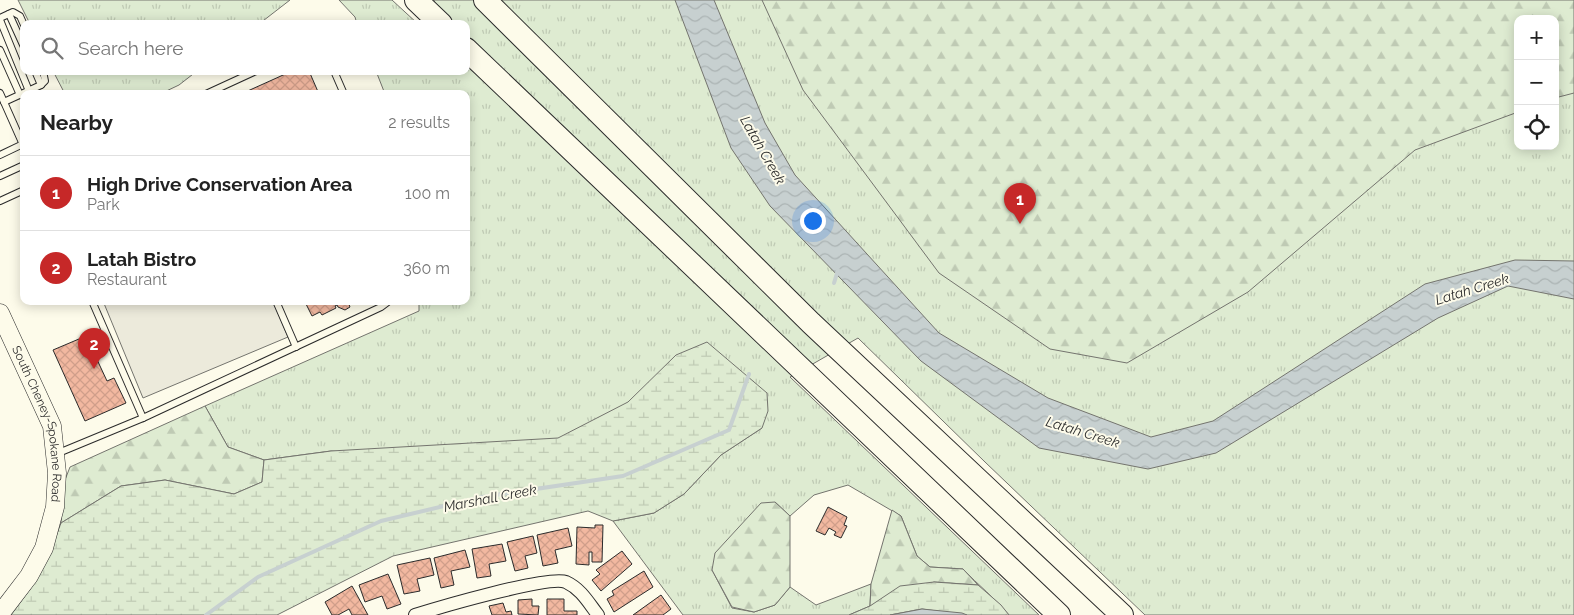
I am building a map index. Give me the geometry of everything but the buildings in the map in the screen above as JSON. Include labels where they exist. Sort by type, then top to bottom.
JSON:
[{"type":"highway","points":[[416,0],[437,20]]},
{"type":"highway","points":[[485,0],[811,322],[1122,615]]},
{"type":"highway","points":[[470,53],[1058,615]]},
{"type":"main road","name":"South Cheney-Spokane Road","points":[[0,313],[52,426],[57,473],[55,507],[44,548],[29,576],[0,614]]},
{"type":"street","points":[[414,615],[435,608],[542,582],[564,581],[581,592],[598,615]]},
{"type":"lane","points":[[20,69],[0,19],[13,12],[20,16],[22,20]]},
{"type":"lane","points":[[9,14],[20,38]]},
{"type":"lane","points":[[0,50],[20,95],[4,102]]},
{"type":"lane","points":[[23,75],[29,90]]},
{"type":"lane","points":[[37,75],[41,86]]},
{"type":"lane","points":[[31,90],[41,86],[45,81],[44,75]]},
{"type":"lane","points":[[215,90],[247,75]]},
{"type":"lane","points":[[336,75],[342,90]]},
{"type":"lane","points":[[0,93],[20,138]]},
{"type":"lane","points":[[0,155],[20,146]]},
{"type":"lane","points":[[0,176],[20,167]]},
{"type":"lane","points":[[0,201],[20,192]]},
{"type":"lane","points":[[94,305],[143,418]]},
{"type":"lane","points":[[278,305],[296,347]]},
{"type":"lane","points":[[55,455],[143,418],[384,305]]},
{"type":"green space","points":[[18,0],[290,0],[264,20],[28,20]]},
{"type":"green space","points":[[339,0],[392,0],[414,20],[356,20]]},
{"type":"green space","points":[[434,0],[1574,0],[1574,615],[1145,615],[858,338],[790,377],[1039,615],[1009,615],[963,569],[930,567],[917,556],[901,516],[848,485],[814,495],[790,516],[775,502],[712,570],[732,608],[754,612],[775,605],[790,587],[816,605],[871,584],[870,606],[849,615],[683,615],[613,521],[654,513],[684,494],[721,455],[762,428],[626,466],[331,451],[264,460],[228,447],[205,406],[419,311],[419,305],[470,305],[470,90],[383,90],[378,75],[470,75],[470,20],[435,20]]},
{"type":"green space","points":[[762,0],[1574,0],[1574,93],[1559,97],[1559,15],[1514,15],[1514,113],[1415,150],[1248,292],[1127,363],[1050,349],[939,273],[803,90]]},
{"type":"green space","points":[[55,75],[192,75],[168,90],[63,90]]},
{"type":"green space","points":[[707,342],[767,393],[768,411],[762,428],[721,455],[684,494],[654,513],[613,521],[588,511],[393,556],[277,615],[11,615],[31,588],[47,560],[61,523],[121,486],[165,480],[234,494],[262,482],[264,460],[331,451],[558,438],[628,402],[676,355]]},
{"type":"green space","points":[[205,406],[228,447],[264,460],[262,482],[234,494],[165,480],[121,486],[61,523],[63,485],[70,467]]},
{"type":"green space","points":[[775,502],[790,516],[790,587],[775,605],[754,612],[732,607],[712,570],[715,553],[761,503]]},
{"type":"green space","points":[[892,510],[901,516],[917,556],[930,567],[963,569],[978,585],[934,582],[870,606],[871,584]]},
{"type":"green space","points":[[934,582],[978,585],[1001,605],[1009,615],[967,615],[922,609],[890,615],[849,615],[870,606],[900,586]]},
{"type":"shaded area","points":[[105,305],[275,305],[288,337],[143,398]]},
{"type":"water","name":"Latah Creek","points":[[675,0],[714,0],[765,123],[795,175],[939,333],[1048,398],[1151,437],[1213,421],[1425,284],[1515,260],[1574,261],[1574,299],[1508,286],[1438,318],[1216,453],[1148,469],[1039,448],[921,361],[770,206],[731,148]]},
{"type":"water","points":[[922,609],[962,613],[967,615],[890,615]]},
{"type":"waterway","name":"Marshall Creek","points":[[834,283],[838,270]]},
{"type":"waterway","name":"Marshall Creek","points":[[206,615],[258,577],[381,521],[482,497],[623,476],[729,430],[749,374]]},
{"type":"place","name":"High Drive Conservation Area","points":[[1020,224]]},
{"type":"place","name":"Latah Bistro","points":[[94,369]]}]
